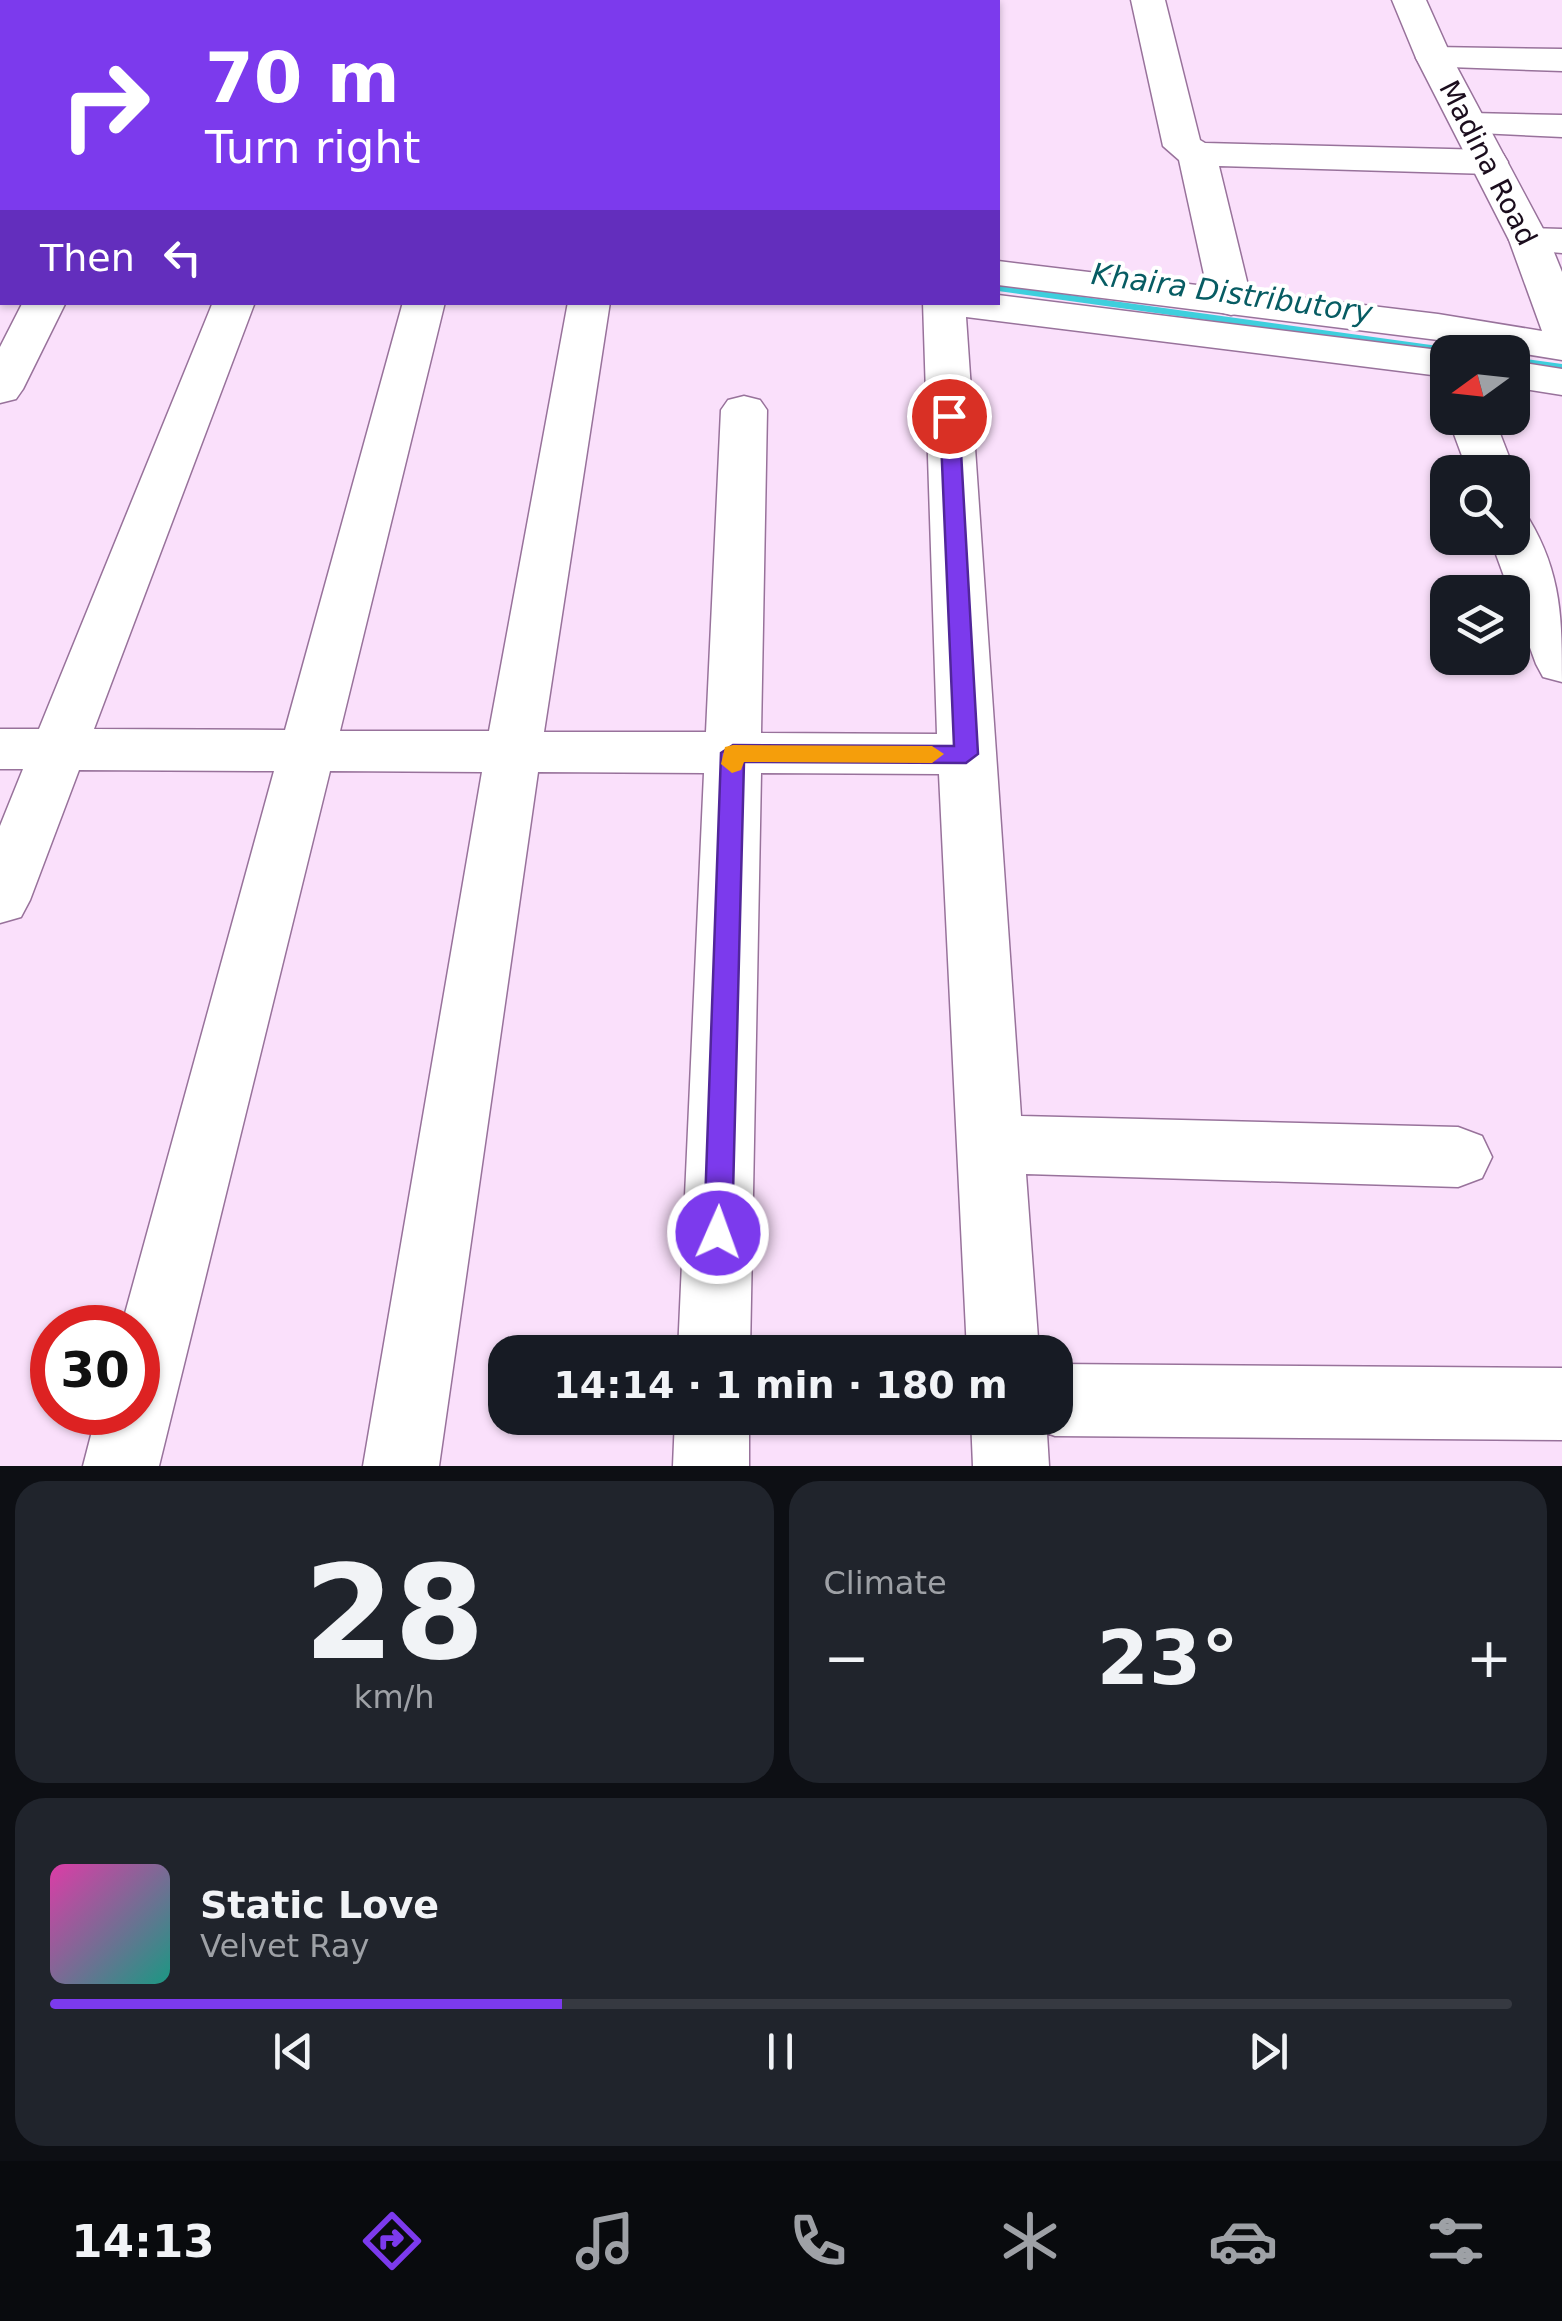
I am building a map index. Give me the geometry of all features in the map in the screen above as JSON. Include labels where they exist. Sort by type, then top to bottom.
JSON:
[{"type":"street","points":[[1148,0],[1182,146],[1198,154],[1489,162]]},
{"type":"street","name":"Madina Road","points":[[1410,0],[1434,58],[1489,162],[1546,241],[1562,328]]},
{"type":"street","points":[[1434,58],[1562,60]]},
{"type":"street","points":[[1471,124],[1562,126]]},
{"type":"street","points":[[1198,154],[1231,302]]},
{"type":"street","points":[[1000,273],[1231,302],[1430,344]]},
{"type":"street","points":[[0,389],[44,305]]},
{"type":"street","points":[[0,900],[233,305]]},
{"type":"street","points":[[160,1315],[423,305]]},
{"type":"street","points":[[401,1466],[512,752],[588,305]]},
{"type":"street","points":[[946,305],[966,754],[1003,1335]]},
{"type":"street","points":[[979,305],[1430,346]]},
{"type":"street","points":[[1530,347],[1562,347]]},
{"type":"street","points":[[1530,377],[1562,382]]},
{"type":"street","points":[[715,1335],[744,410]]},
{"type":"street","points":[[1521,555],[1562,664]]},
{"type":"street","points":[[0,749],[966,754]]},
{"type":"street","points":[[990,1144],[1458,1157]]},
{"type":"street","points":[[1073,1400],[1562,1404]]},
{"type":"street","points":[[120,1466],[128,1435]]},
{"type":"street","points":[[711,1466],[712,1435]]},
{"type":"street","points":[[1009,1435],[1010,1466]]},
{"type":"waterway","name":"Khaira Distributory","points":[[1000,288],[1430,348]]},
{"type":"waterway","name":"Khaira Distributory","points":[[1530,363],[1562,367]]},
{"type":"slow traffic","points":[[732,764],[733,753],[932,754]]},
{"type":"route","points":[[718,1233],[733,753],[966,754],[949,416]]}]
